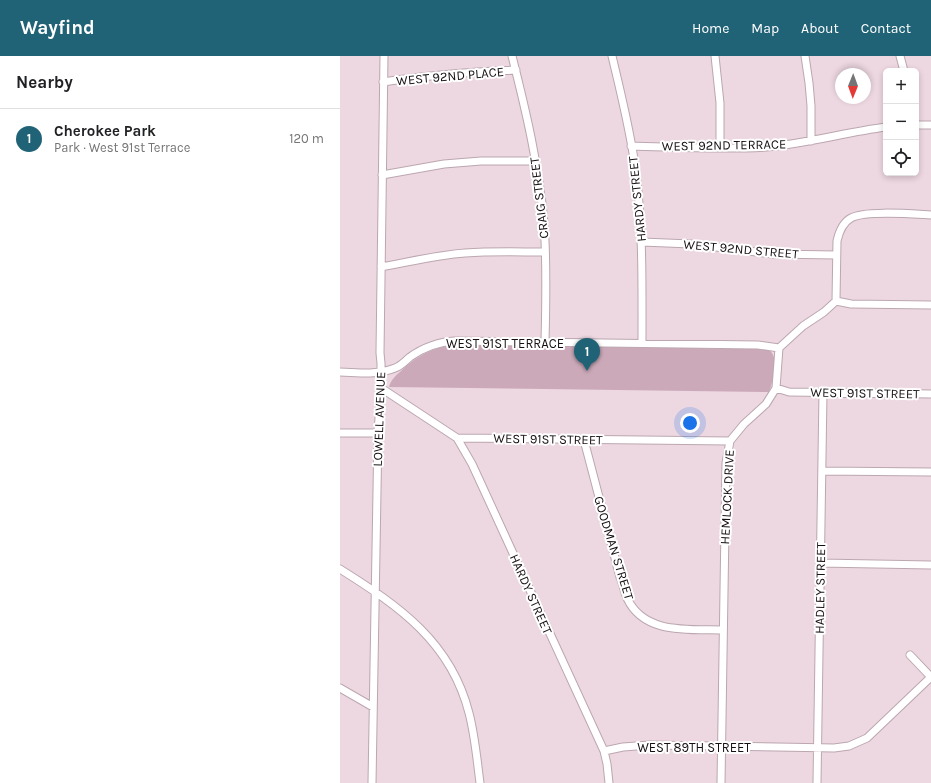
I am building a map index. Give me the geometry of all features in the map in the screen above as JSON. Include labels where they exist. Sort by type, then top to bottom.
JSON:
[{"type":"street","name":"LOWELL AVENUE","points":[[372,783],[378,433],[382,372],[380,353],[384,56]]},
{"type":"street","name":"CRAIG STREET","points":[[512,56],[531,137],[544,223],[545,342]]},
{"type":"street","name":"HARDY STREET","points":[[612,56],[631,146],[636,179],[642,242],[642,343]]},
{"type":"street","points":[[715,56],[720,104],[720,147]]},
{"type":"street","points":[[805,56],[811,98],[811,141]]},
{"type":"street","points":[[900,56],[903,68]]},
{"type":"street","name":"WEST 92ND PLACE","points":[[384,82],[436,74],[516,70]]},
{"type":"street","points":[[919,125],[931,124]]},
{"type":"street","name":"WEST 92ND TERRACE","points":[[631,146],[765,147],[811,141],[883,127]]},
{"type":"street","points":[[382,174],[444,164],[481,161],[535,161]]},
{"type":"street","points":[[779,348],[803,326],[824,312],[836,301],[836,241],[842,226],[849,219],[865,214],[931,215]]},
{"type":"street","name":"WEST 92ND STREET","points":[[642,242],[691,244],[773,254],[836,255]]},
{"type":"street","points":[[381,267],[465,253],[497,251],[545,252]]},
{"type":"street","points":[[836,301],[851,304],[931,305]]},
{"type":"street","name":"WEST 91ST TERRACE","points":[[382,372],[395,368],[430,345],[455,341],[758,345],[779,348]]},
{"type":"street","name":"HEMLOCK DRIVE","points":[[721,783],[726,463],[730,442],[744,424],[766,404],[776,388],[779,348]]},
{"type":"street","points":[[340,372],[382,372]]},
{"type":"street","points":[[381,388],[457,438]]},
{"type":"street","name":"WEST 91ST STREET","points":[[776,388],[789,392],[931,394]]},
{"type":"street","name":"HADLEY STREET","points":[[817,783],[823,392]]},
{"type":"street","points":[[340,432],[378,433]]},
{"type":"street","name":"HARDY STREET","points":[[457,438],[472,464],[604,751]]},
{"type":"street","name":"WEST 91ST STREET","points":[[457,438],[730,442]]},
{"type":"street","name":"GOODMAN STREET","points":[[584,440],[620,577],[627,598],[632,607],[648,621],[665,627],[723,630]]},
{"type":"street","points":[[822,471],[931,472]]},
{"type":"street","points":[[820,563],[931,564]]},
{"type":"street","points":[[340,569],[397,608],[429,637],[451,668],[469,712],[475,741],[480,783]]},
{"type":"street","points":[[910,655],[931,677]]},
{"type":"street","name":"WEST 89TH STREET","points":[[604,751],[623,747],[650,745],[818,748],[849,746],[867,738],[931,677]]},
{"type":"street","points":[[340,688],[373,707]]},
{"type":"street","points":[[604,751],[609,783]]},
{"type":"shaded area","points":[[455,345],[767,349],[774,357],[775,369],[769,392],[389,387],[395,377],[412,361],[432,350]]},
{"type":"place","name":"Cherokee Park","points":[[587,371]]}]
